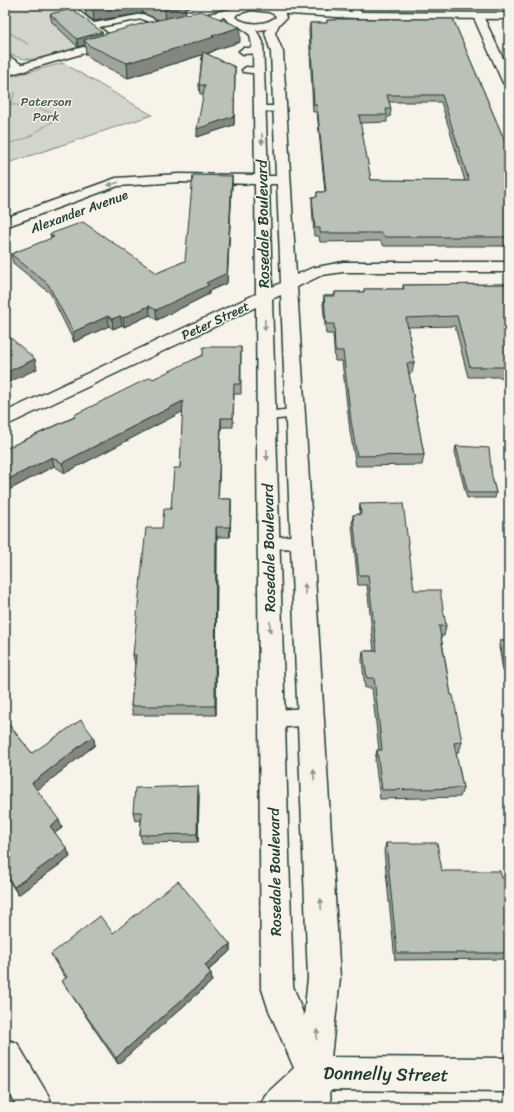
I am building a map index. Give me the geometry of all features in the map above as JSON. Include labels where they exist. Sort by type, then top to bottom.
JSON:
[{"type":"street","points":[[279,14],[260,25],[236,13],[148,32],[204,25],[236,13],[258,6],[279,14],[355,12],[509,16]]},
{"type":"street","name":"Rosedale Boulevard","points":[[236,13],[256,34],[259,40],[252,61],[271,109],[284,180],[324,978],[313,1072],[314,1107]]},
{"type":"street","name":"Rosedale Boulevard","points":[[279,14],[270,33],[277,52],[263,180],[277,986],[284,1008],[313,1072]]},
{"type":"street","points":[[478,16],[509,83]]},
{"type":"street","points":[[5,73],[127,38]]},
{"type":"street","points":[[5,57],[22,69]]},
{"type":"street","name":"Alexander Avenue","points":[[5,223],[116,182],[151,181],[179,178],[284,180]]},
{"type":"street","name":"Alexander Avenue","points":[[122,195],[151,181]]},
{"type":"street","name":"Peter Street","points":[[5,420],[318,271],[343,267],[509,268]]},
{"type":"street","points":[[5,1055],[36,1107]]},
{"type":"street","name":"Donnelly Street","points":[[277,1107],[313,1072],[509,1075]]},
{"type":"lane","points":[[74,5],[75,12],[112,42]]},
{"type":"lane","points":[[92,26],[142,16],[167,27]]},
{"type":"lane","points":[[267,415],[296,414]]},
{"type":"lane","points":[[269,542],[302,541]]},
{"type":"lane","points":[[272,718],[311,716]]},
{"type":"path","points":[[5,30],[25,44],[32,44]]},
{"type":"path","points":[[5,104],[36,107],[54,114],[53,121],[27,138],[5,145]]},
{"type":"green space","points":[[5,5],[59,5],[97,42],[37,59],[24,59],[17,57],[5,51]]},
{"type":"green space","points":[[391,5],[509,5],[509,8],[392,8]]},
{"type":"green space","name":"Paterson Park","points":[[63,63],[152,115],[5,164],[5,78]]},
{"type":"building","points":[[88,5],[115,5],[93,9]]},
{"type":"building","points":[[153,5],[184,5],[185,6],[165,10]]},
{"type":"building","points":[[72,9],[102,32],[77,39],[50,14]]},
{"type":"building","points":[[201,11],[240,27],[212,36],[214,37],[127,63],[90,46],[84,40],[144,23]]},
{"type":"building","points":[[453,19],[509,151],[509,237],[385,237],[381,233],[320,233],[320,228],[315,228],[312,197],[317,197],[317,192],[326,192],[317,105],[314,105],[310,23],[327,23],[327,20]],"holes":[[[387,95],[442,95],[469,181],[371,180],[359,115],[387,115],[386,109],[391,109]]]},
{"type":"building","points":[[203,52],[235,67],[234,116],[197,129],[205,85],[199,85]]},
{"type":"building","points":[[193,175],[232,176],[227,273],[206,283],[209,285],[156,310],[149,306],[123,318],[120,316],[112,319],[108,316],[73,332],[48,284],[11,254],[54,237],[50,234],[83,222],[157,273],[185,261]]},
{"type":"building","points":[[509,284],[509,381],[504,367],[470,367],[457,316],[406,318],[414,363],[407,363],[424,455],[357,456],[351,421],[343,351],[335,351],[334,324],[326,324],[324,296],[335,296],[335,292],[364,292],[364,289],[404,289],[403,285]]},
{"type":"building","points":[[5,333],[35,359],[5,373]]},
{"type":"building","points":[[203,347],[241,347],[240,384],[234,384],[233,418],[221,418],[218,499],[231,499],[230,527],[216,527],[215,706],[131,706],[136,655],[133,655],[146,528],[162,528],[164,509],[171,509],[174,468],[180,468],[183,401],[62,463],[52,457],[5,481],[5,449],[75,417],[74,415],[151,377],[153,379],[203,355]]},
{"type":"building","points":[[456,446],[489,448],[492,477],[496,493],[468,493]]},
{"type":"building","points":[[403,503],[414,590],[440,590],[446,626],[439,626],[451,695],[453,695],[462,742],[454,743],[463,788],[382,790],[377,750],[382,750],[374,678],[367,678],[363,651],[377,651],[368,575],[359,575],[353,515],[361,514],[360,504]]},
{"type":"building","points":[[500,641],[509,641],[509,666],[504,666]]},
{"type":"building","points":[[5,720],[32,753],[81,720],[93,736],[32,783],[59,820],[50,826],[67,849],[14,887],[5,872]]},
{"type":"building","points":[[198,786],[197,834],[140,835],[142,812],[133,812],[135,788]]},
{"type":"building","points":[[386,843],[437,843],[442,871],[500,871],[502,878],[509,878],[509,953],[397,953]]},
{"type":"building","points":[[178,881],[230,944],[205,965],[211,974],[116,1058],[62,981],[67,977],[51,954],[100,916],[113,933]]}]
